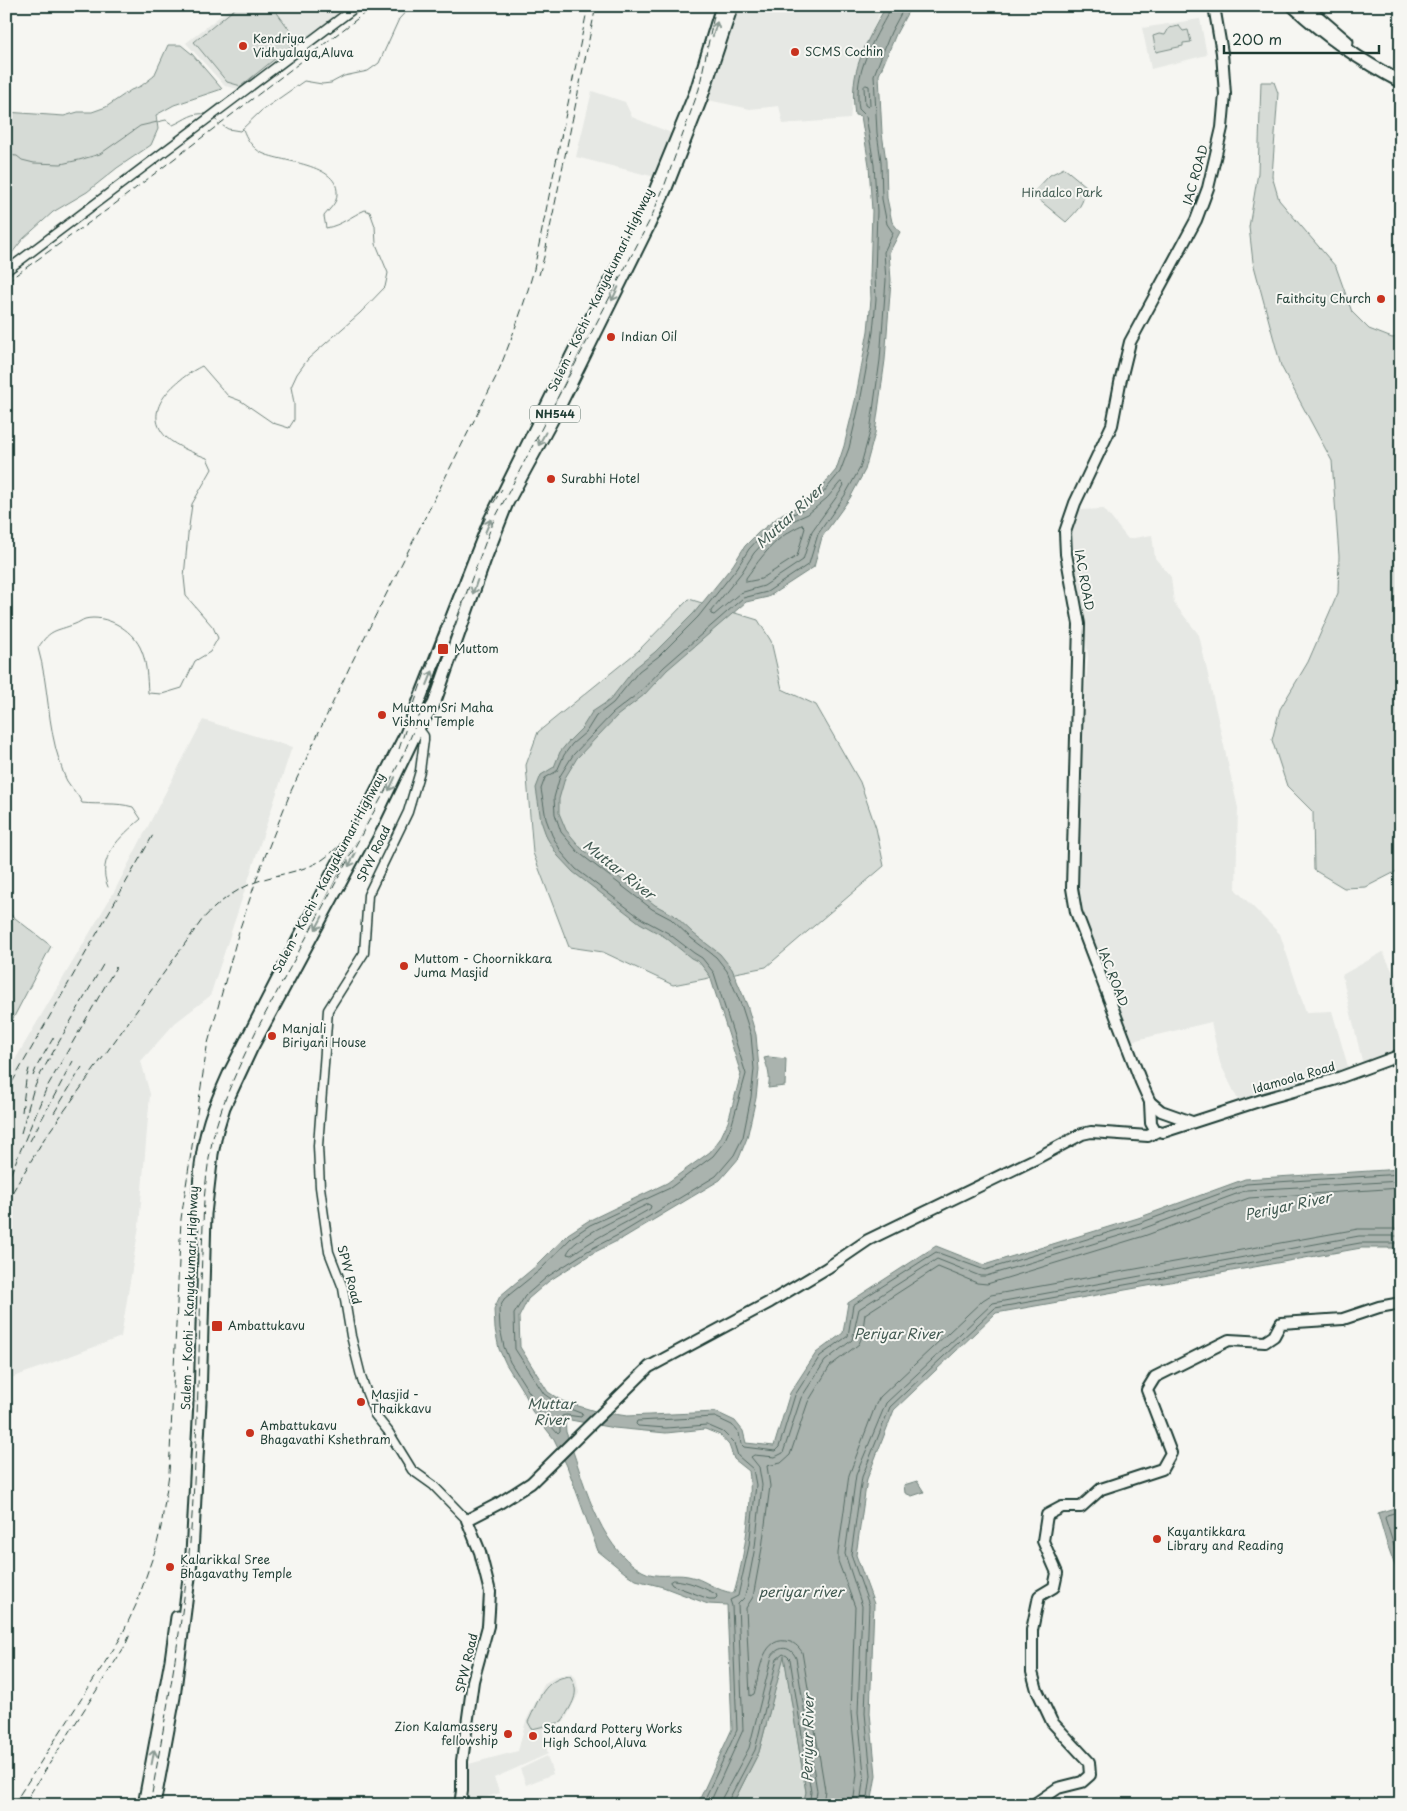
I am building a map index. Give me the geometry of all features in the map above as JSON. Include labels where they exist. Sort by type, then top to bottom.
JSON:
[{"type":"highway","name":"Salem - Kochi - Kanyakumari Highway","points":[[144,1805],[171,1660],[184,1561],[194,1355],[198,1204],[201,1170],[209,1122],[229,1074],[406,734],[490,520],[552,393],[645,215],[696,91],[722,6]]},
{"type":"highway","name":"Salem - Kochi - Kanyakumari Highway","points":[[154,1805],[175,1689],[192,1554],[200,1402],[205,1214],[217,1130],[224,1107],[251,1048],[296,968],[382,805],[418,728],[434,704],[485,559],[508,503],[563,399],[666,188],[701,99],[732,6]]},
{"type":"highway","points":[[1292,6],[1351,54],[1401,82]]},
{"type":"highway","points":[[1305,6],[1342,38],[1369,57],[1401,73]]},
{"type":"highway","points":[[552,393],[563,399]]},
{"type":"main road","name":"IAC ROAD","points":[[1192,1122],[1165,1113],[1150,1102],[1140,1082],[1076,912],[1072,888],[1079,624],[1066,554],[1065,532],[1075,503],[1112,426],[1130,342],[1196,220],[1208,188],[1222,128],[1225,94],[1222,53],[1214,6]]},
{"type":"main road","name":"Idamoola Road","points":[[467,1520],[498,1504],[531,1483],[649,1367],[778,1297],[827,1268],[868,1240],[1035,1159],[1082,1134],[1091,1132],[1148,1136],[1265,1099],[1334,1080],[1401,1055]]},
{"type":"main road","points":[[1150,1102],[1152,1126],[1163,1130],[1172,1124],[1165,1113],[1156,1113],[1152,1117]]},
{"type":"main road","points":[[1033,1805],[1058,1788],[1082,1782],[1090,1775],[1089,1762],[1052,1722],[1032,1672],[1032,1630],[1039,1596],[1054,1587],[1057,1573],[1043,1541],[1047,1515],[1062,1507],[1081,1507],[1101,1489],[1162,1469],[1171,1453],[1147,1390],[1155,1377],[1229,1340],[1265,1342],[1274,1336],[1282,1323],[1343,1319],[1379,1307],[1401,1303]]},
{"type":"main road","name":"SPW Road","points":[[460,1805],[462,1761],[473,1681],[488,1626],[490,1611],[490,1592],[480,1552],[467,1520]]},
{"type":"street","points":[[6,271],[356,6]]},
{"type":"street","name":"SPW Road","points":[[418,728],[424,736],[423,757],[408,812],[368,895],[364,953],[328,1010],[318,1146],[320,1187],[329,1252],[342,1288],[362,1380],[375,1415],[388,1431],[412,1470],[433,1484],[467,1520]]},
{"type":"shaded area","name":"Kendriya Vidhyalaya,Aluva","points":[[233,6],[351,6],[243,90],[225,86],[186,43]]},
{"type":"shaded area","name":"SCMS Cochin","points":[[740,6],[884,6],[878,16],[854,89],[850,119],[783,124],[779,106],[750,109],[708,100]]},
{"type":"shaded area","points":[[1200,19],[1207,55],[1151,69],[1142,28]]},
{"type":"shaded area","points":[[592,91],[625,102],[632,117],[671,133],[655,177],[576,157]]},
{"type":"shaded area","points":[[1104,509],[1128,539],[1152,535],[1155,558],[1171,577],[1174,603],[1199,635],[1238,808],[1236,890],[1280,934],[1306,1012],[1332,1011],[1349,1070],[1241,1106],[1220,1063],[1211,1022],[1128,1042],[1078,906],[1080,752],[1088,658],[1085,625],[1070,554],[1071,523],[1078,510]]},
{"type":"shaded area","points":[[203,720],[292,747],[210,996],[175,1023],[141,1061],[150,1094],[139,1226],[121,1337],[6,1380],[6,1075],[115,890]]},
{"type":"shaded area","points":[[1383,952],[1401,989],[1401,1049],[1363,1065],[1342,975]]},
{"type":"shaded area","name":"Standard Pottery Works High School,Aluva","points":[[571,1673],[576,1678],[579,1693],[564,1722],[543,1732],[548,1754],[494,1778],[500,1793],[462,1804],[465,1765],[518,1751],[526,1721],[545,1683],[557,1676]]},
{"type":"shaded area","points":[[547,1756],[553,1774],[526,1785],[520,1769]]},
{"type":"green space","name":"Kendriya Vidhyalaya,Aluva","points":[[238,6],[272,6],[295,37],[291,46],[241,86],[227,82],[194,42]]},
{"type":"green space","points":[[1179,26],[1183,31],[1188,30],[1191,42],[1183,43],[1183,46],[1156,52],[1153,36],[1165,35],[1169,28]]},
{"type":"green space","points":[[168,45],[181,45],[192,54],[222,89],[174,105],[156,115],[158,129],[151,145],[117,168],[87,192],[53,212],[6,257],[6,112],[64,116],[78,112],[92,112],[106,107],[154,76]]},
{"type":"green space","points":[[1261,82],[1274,82],[1278,93],[1272,176],[1279,200],[1336,267],[1352,312],[1369,329],[1392,338],[1401,337],[1401,869],[1366,887],[1344,888],[1314,870],[1313,812],[1287,786],[1272,740],[1280,709],[1308,662],[1338,593],[1339,556],[1332,461],[1281,366],[1253,262],[1249,227],[1258,173]]},
{"type":"green space","name":"Hindalco Park","points":[[1064,168],[1086,186],[1084,198],[1080,206],[1066,222],[1032,194],[1050,175]]},
{"type":"green space","points":[[689,599],[758,620],[771,641],[782,689],[816,705],[860,782],[876,828],[884,866],[766,967],[673,985],[603,952],[569,947],[533,853],[526,765],[538,732],[638,651]]},
{"type":"green space","points":[[6,911],[51,946],[6,1032]]},
{"type":"green space","points":[[784,1654],[806,1792],[803,1805],[732,1805],[759,1752]]},
{"type":"green space","points":[[570,1676],[575,1688],[575,1694],[562,1722],[532,1729],[528,1722],[543,1692],[554,1681]]},
{"type":"water","points":[[886,6],[911,6],[896,34],[879,75],[887,198],[892,222],[900,232],[889,253],[891,280],[885,360],[875,433],[865,470],[850,498],[822,537],[814,567],[768,597],[746,602],[667,670],[644,695],[617,716],[577,758],[565,778],[559,799],[559,813],[566,830],[581,848],[655,905],[674,915],[694,934],[720,954],[732,969],[747,1005],[756,1035],[759,1069],[756,1098],[747,1138],[739,1158],[720,1180],[623,1238],[591,1254],[549,1281],[528,1299],[519,1317],[520,1347],[548,1392],[562,1401],[595,1411],[627,1416],[716,1412],[735,1421],[743,1431],[746,1443],[774,1446],[790,1393],[816,1353],[843,1333],[848,1303],[936,1246],[984,1265],[1138,1218],[1245,1179],[1401,1169],[1401,1248],[1361,1248],[996,1313],[894,1410],[867,1479],[856,1555],[874,1604],[870,1713],[876,1775],[871,1805],[803,1805],[806,1792],[784,1656],[759,1752],[732,1805],[697,1805],[732,1729],[727,1605],[708,1604],[663,1587],[636,1580],[598,1551],[567,1466],[554,1439],[532,1411],[527,1398],[499,1349],[494,1309],[500,1296],[536,1266],[568,1234],[588,1221],[667,1183],[710,1152],[720,1139],[728,1122],[741,1074],[710,976],[699,962],[691,958],[665,937],[640,923],[573,872],[558,856],[547,838],[541,821],[536,788],[541,775],[554,767],[560,752],[582,728],[592,712],[610,700],[635,668],[655,652],[694,613],[733,565],[745,546],[782,514],[801,505],[819,490],[836,470],[855,401],[868,331],[871,299],[872,211],[869,165],[861,116],[855,115],[854,84],[860,58]],"holes":[[[565,1419],[614,1428],[666,1433],[705,1429],[720,1435],[729,1445],[734,1459],[749,1471],[750,1498],[747,1532],[734,1593],[721,1590],[688,1576],[653,1575],[647,1573],[626,1559],[613,1545],[602,1528],[586,1489],[566,1432]]]},
{"type":"water","points":[[764,1058],[786,1059],[785,1086],[768,1088],[768,1069]]},
{"type":"water","points":[[917,1481],[924,1492],[912,1496],[905,1493],[904,1485]]},
{"type":"water","points":[[1401,1506],[1401,1573],[1398,1574],[1378,1513]]},
{"type":"waterway","points":[[223,126],[240,131],[261,111],[304,81],[322,84],[331,83],[344,76],[368,71],[379,63],[399,19],[411,6]]},
{"type":"waterway","points":[[6,155],[17,156],[22,160],[34,163],[61,164],[100,154],[140,126],[166,120],[173,125],[193,115],[208,114]]},
{"type":"waterway","points":[[213,118],[217,121]]},
{"type":"waterway","points":[[108,887],[105,876],[107,857],[118,840],[141,819],[133,807],[82,803],[67,781],[56,749],[38,648],[50,634],[85,619],[93,618],[109,621],[131,634],[140,647],[145,664],[148,693],[162,694],[182,688],[195,661],[210,652],[218,638],[213,627],[186,596],[184,577],[192,504],[212,469],[207,458],[180,447],[166,437],[159,426],[157,416],[159,405],[173,386],[192,371],[202,366],[228,396],[241,401],[273,423],[289,428],[294,420],[294,403],[291,387],[297,374],[308,359],[360,313],[385,287],[388,273],[376,244],[375,226],[370,212],[365,210],[342,223],[326,228],[324,216],[336,200],[337,188],[331,178],[310,166],[262,153],[250,143],[243,129]]},
{"type":"railway","points":[[6,282],[111,207],[374,6]]},
{"type":"railway","points":[[13,1805],[120,1639],[136,1605],[156,1548],[169,1474],[181,1219],[207,1047],[239,931],[260,869],[291,791],[351,664],[497,375],[512,336],[534,269],[588,6]]},
{"type":"railway","points":[[539,275],[596,6]]},
{"type":"railway","points":[[150,1805],[178,1642],[187,1576],[197,1414],[204,1200],[211,1149],[220,1113],[256,1031],[404,753],[429,693],[493,522],[651,218],[699,89],[716,6]]},
{"type":"railway","points":[[399,749],[430,658],[467,560],[479,531],[502,489]]},
{"type":"railway","points":[[6,1203],[44,1139],[202,920],[222,901],[238,890],[264,879],[301,869],[322,860],[347,837],[378,789]]},
{"type":"railway","points":[[6,1093],[153,835]]},
{"type":"railway","points":[[21,1133],[33,1091],[40,1075],[104,963]]},
{"type":"railway","points":[[6,1185],[47,1087],[116,967]]},
{"type":"railway","points":[[33,1076],[55,1035]]},
{"type":"railway","points":[[30,1141],[73,1061]]},
{"type":"railway","points":[[22,1112],[30,1065]]},
{"type":"railway","points":[[54,1113],[82,1067]]},
{"type":"railway","points":[[23,1805],[125,1646],[131,1632]]},
{"type":"place","name":"Kendriya Vidhyalaya,Aluva","points":[[243,46]]},
{"type":"place","name":"SCMS Cochin","points":[[795,52]]},
{"type":"place","name":"Faithcity Church","points":[[1381,299]]},
{"type":"place","name":"Indian Oil","points":[[611,337]]},
{"type":"place","name":"Surabhi Hotel","points":[[551,479]]},
{"type":"place","name":"Muttom","points":[[443,649]]},
{"type":"place","name":"Muttom Sri Maha Vishnu Temple","points":[[382,715]]},
{"type":"place","name":"Muttom - Choornikkara Juma Masjid","points":[[404,966]]},
{"type":"place","name":"Manjali Biriyani House","points":[[272,1036]]},
{"type":"place","name":"Ambattukavu","points":[[217,1326]]},
{"type":"place","name":"Masjid - Thaikkavu","points":[[361,1402]]},
{"type":"place","name":"Ambattukavu Bhagavathi Kshethram","points":[[250,1433]]},
{"type":"place","name":"Kayantikkara Library and Reading","points":[[1157,1539]]},
{"type":"place","name":"Kalarikkal Sree Bhagavathy Temple","points":[[170,1567]]},
{"type":"place","name":"Zion Kalamassery fellowship","points":[[508,1734]]},
{"type":"place","name":"Standard Pottery Works High School,Aluva","points":[[533,1736]]},
{"type":"water label","name":"Muttar River","points":[[790,516]]},
{"type":"water label","name":"Muttar River","points":[[619,870]]},
{"type":"water label","name":"Periyar River","points":[[1288,1206]]},
{"type":"water label","name":"Periyar River","points":[[898,1334]]},
{"type":"water label","name":"Muttar River","points":[[551,1412]]},
{"type":"water label","name":"periyar river","points":[[801,1592]]},
{"type":"water label","name":"Periyar River","points":[[808,1738]]}]
